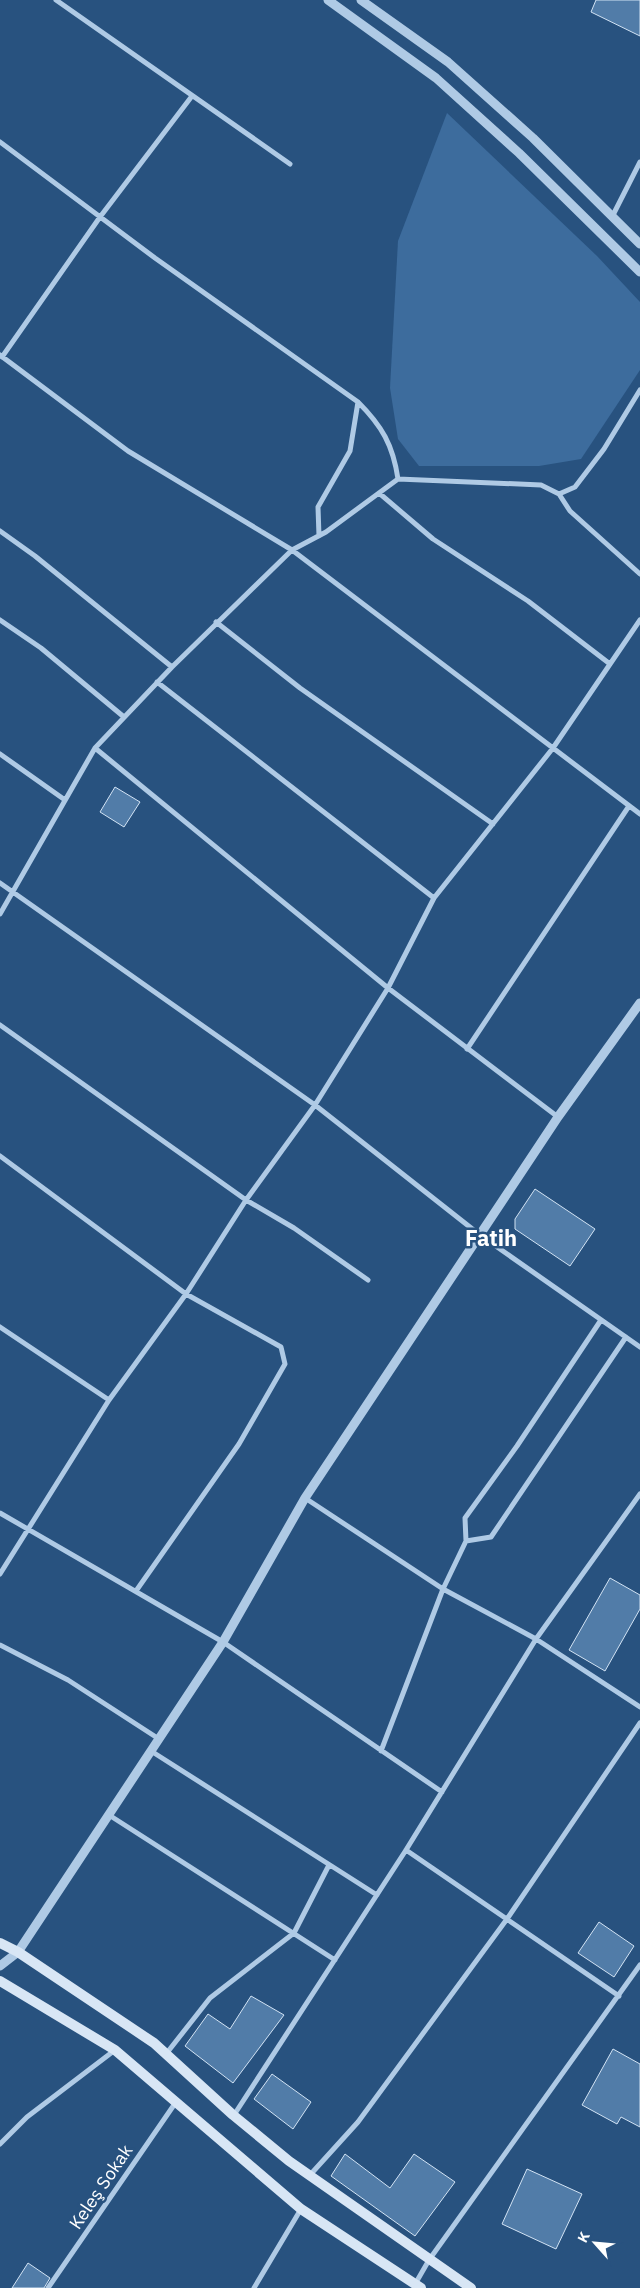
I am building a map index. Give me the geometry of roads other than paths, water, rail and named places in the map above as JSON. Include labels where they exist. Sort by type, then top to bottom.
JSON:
[{"type":"main road","points":[[0,1943],[18,1952],[154,2043],[233,2115],[309,2176],[471,2288]]},
{"type":"main road","points":[[0,1982],[115,2050],[301,2209],[416,2287]]},
{"type":"street","points":[[56,0],[290,164]]},
{"type":"street","points":[[328,0],[436,78],[519,153],[640,272]]},
{"type":"street","points":[[361,0],[448,62],[533,138],[640,244]]},
{"type":"street","points":[[192,96],[100,217],[1,356],[128,451],[292,550],[640,814]]},
{"type":"street","points":[[0,142],[100,217],[358,402],[378,422],[395,459],[398,480]]},
{"type":"street","points":[[612,217],[640,162]]},
{"type":"street","points":[[559,494],[575,487],[604,449],[640,390]]},
{"type":"street","points":[[320,536],[318,507],[350,451],[358,402]]},
{"type":"street","points":[[0,914],[95,748],[124,716],[216,622],[292,550],[320,536],[398,480],[540,485],[559,494],[570,511],[640,574]]},
{"type":"street","points":[[379,493],[433,539],[528,601],[610,664]]},
{"type":"street","points":[[0,531],[35,556],[172,667]]},
{"type":"street","points":[[0,620],[40,648],[124,716]]},
{"type":"street","points":[[0,1574],[29,1531],[109,1400],[186,1294],[246,1200],[315,1105],[388,988],[434,898],[553,748],[640,620]]},
{"type":"street","points":[[216,622],[300,688],[493,824]]},
{"type":"street","points":[[157,682],[434,898]]},
{"type":"street","points":[[95,748],[388,988],[558,1117]]},
{"type":"street","points":[[0,754],[65,800]]},
{"type":"street","points":[[467,1049],[629,806]]},
{"type":"street","points":[[0,883],[315,1105],[480,1235],[640,1347]]},
{"type":"street","points":[[0,1966],[18,1952],[223,1642],[305,1498],[558,1117],[640,1003]]},
{"type":"street","points":[[0,1025],[246,1200],[294,1228],[368,1280]]},
{"type":"street","points":[[0,1156],[186,1294],[281,1347],[285,1364],[239,1444],[136,1591]]},
{"type":"street","points":[[382,1751],[443,1589],[466,1541],[465,1518],[518,1446],[601,1320]]},
{"type":"street","points":[[0,1327],[109,1400]]},
{"type":"street","points":[[466,1541],[491,1536],[626,1337]]},
{"type":"street","points":[[233,2115],[406,1850],[536,1639],[640,1494]]},
{"type":"street","points":[[305,1498],[443,1589],[536,1639],[640,1707]]},
{"type":"street","points":[[0,1513],[223,1642],[442,1792]]},
{"type":"street","points":[[0,1645],[68,1680],[159,1739]]},
{"type":"street","points":[[309,2176],[358,2122],[507,1919],[640,1723]]},
{"type":"street","points":[[151,1751],[377,1895]]},
{"type":"street","points":[[109,1815],[335,1960]]},
{"type":"street","points":[[406,1850],[619,1996]]},
{"type":"street","points":[[166,2054],[210,1998],[294,1934],[329,1865]]},
{"type":"street","points":[[416,2287],[429,2260],[640,1966]]},
{"type":"street","points":[[0,2144],[27,2117],[115,2050]]},
{"type":"street","name":"Keleş Sokak","points":[[48,2288],[176,2102]]},
{"type":"street","points":[[254,2288],[301,2209]]},
{"type":"district","name":"Fatih","points":[[491,1238]]}]
